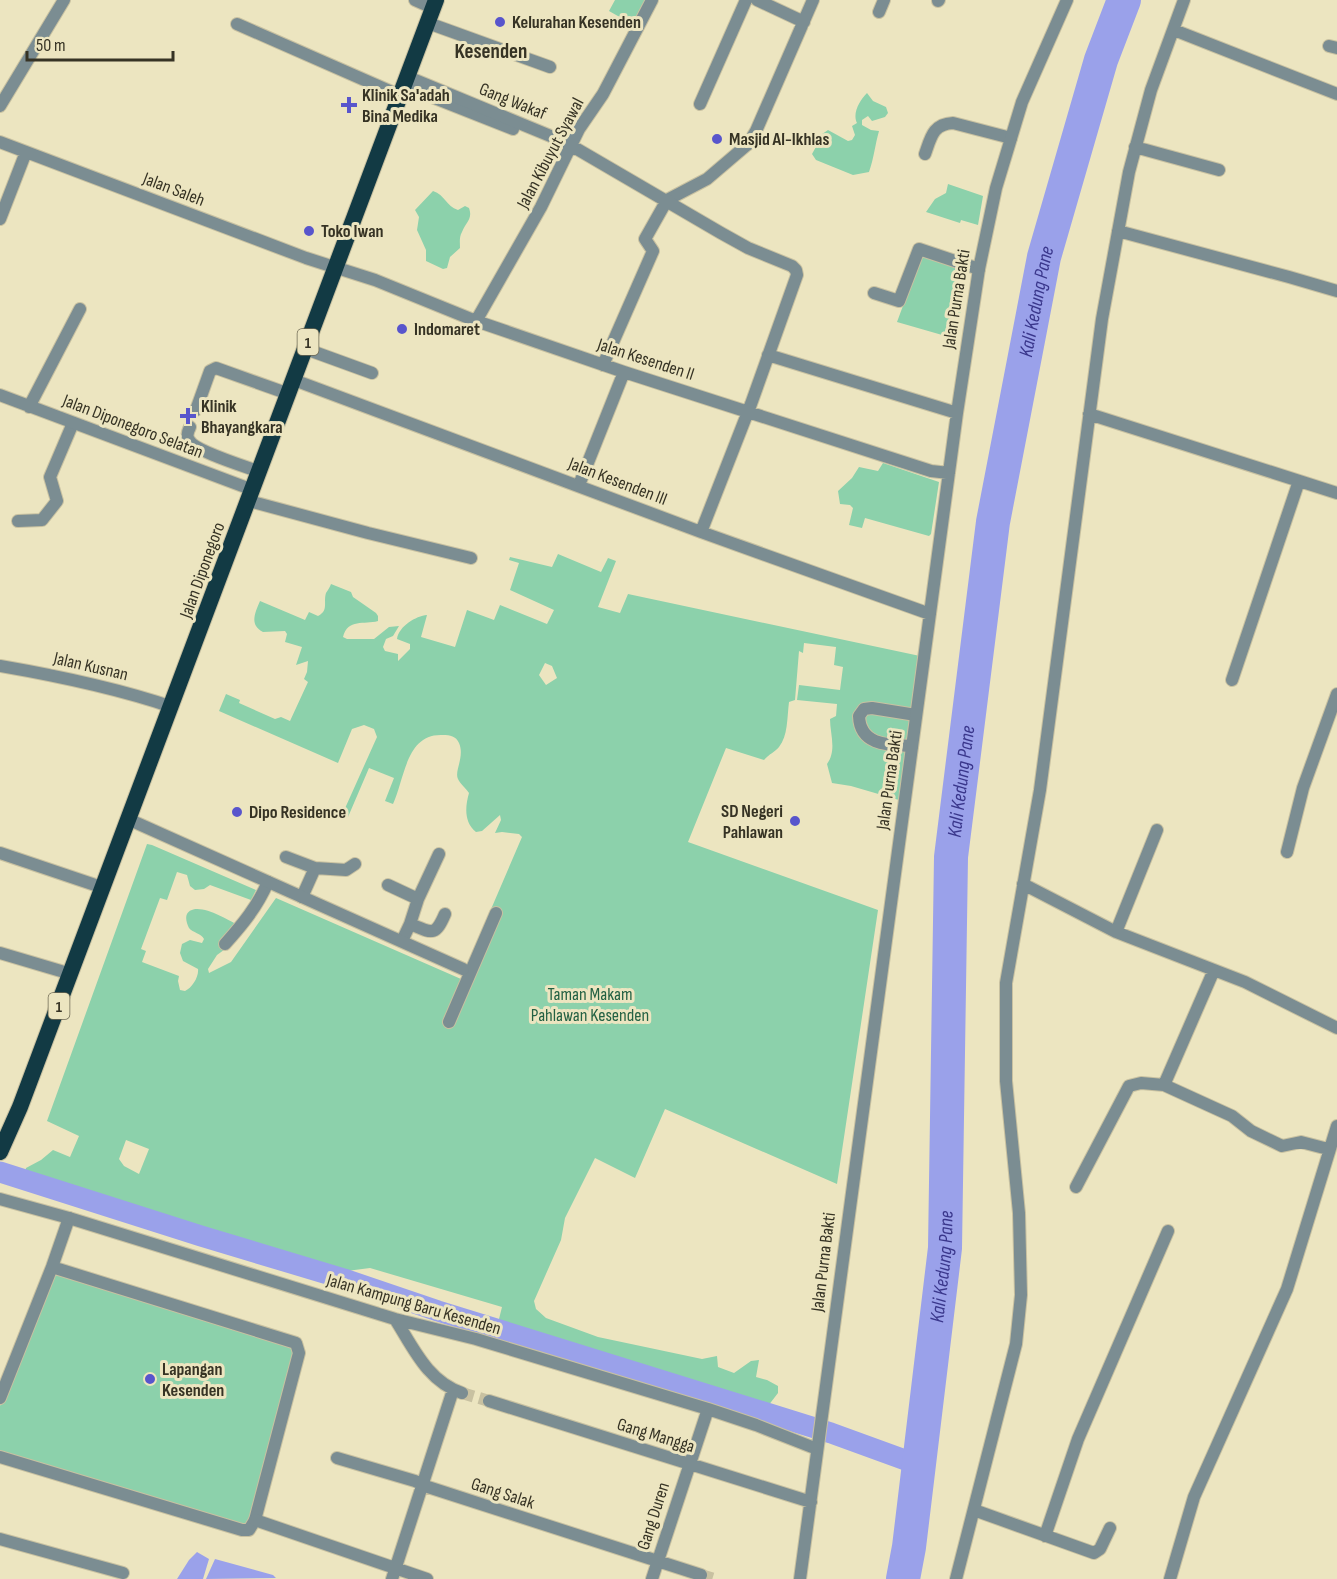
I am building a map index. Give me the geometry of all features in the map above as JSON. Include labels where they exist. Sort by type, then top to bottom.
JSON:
[{"type":"highway","name":"Jalan Diponegoro","points":[[0,1152],[20,1107],[130,820],[433,10]]},
{"type":"street","points":[[0,106],[64,0]]},
{"type":"street","points":[[415,0],[550,67]]},
{"type":"street","name":"Jalan Kibuyut Syawal","points":[[476,321],[541,207],[579,129],[603,94],[652,0]]},
{"type":"street","points":[[700,104],[746,0]]},
{"type":"street","points":[[757,0],[804,22]]},
{"type":"street","points":[[603,365],[653,251],[645,239],[667,200],[707,179],[748,144],[756,131],[813,0]]},
{"type":"street","name":"Jalan Purna Bakti","points":[[800,1579],[957,413],[979,269],[992,207],[1022,102],[1067,0]]},
{"type":"street","points":[[956,1579],[1016,1344],[1021,1295],[1019,1213],[1006,1081],[1006,983],[1040,790],[1102,319],[1118,231],[1150,90],[1184,0]]},
{"type":"street","points":[[237,24],[513,129]]},
{"type":"street","points":[[1174,30],[1337,94]]},
{"type":"street","name":"Gang Wakaf","points":[[404,86],[566,142],[730,238],[792,266],[797,275],[768,355]]},
{"type":"street","points":[[924,154],[937,128],[944,123],[953,123],[1011,138]]},
{"type":"street","name":"Jalan Saleh","points":[[0,142],[306,258],[336,266]]},
{"type":"street","points":[[1136,147],[1219,170]]},
{"type":"street","points":[[0,219],[26,152]]},
{"type":"street","points":[[1118,231],[1337,291]]},
{"type":"street","points":[[874,293],[899,301],[919,249],[979,269]]},
{"type":"street","name":"Jalan Kesenden II","points":[[336,266],[476,321],[603,365],[931,471],[949,473]]},
{"type":"street","points":[[29,407],[80,309]]},
{"type":"street","points":[[306,349],[372,373]]},
{"type":"street","points":[[701,532],[768,355],[957,413]]},
{"type":"street","name":"Jalan Kesenden III","points":[[196,410],[210,371],[216,368],[291,387],[579,485],[701,532],[930,614]]},
{"type":"street","points":[[579,485],[624,372]]},
{"type":"street","name":"Jalan Diponegoro Selatan","points":[[0,395],[251,496],[368,533],[471,558]]},
{"type":"street","points":[[1089,414],[1337,493]]},
{"type":"street","points":[[18,521],[42,520],[57,501],[50,477],[73,423]]},
{"type":"street","points":[[190,426],[188,440],[192,444],[205,452],[260,472]]},
{"type":"street","points":[[1232,680],[1299,481]]},
{"type":"street","name":"Jalan Kusnan","points":[[0,666],[63,677],[172,707]]},
{"type":"street","points":[[1287,852],[1303,789],[1337,694]]},
{"type":"street","points":[[912,746],[873,742],[864,735],[859,716],[864,709],[872,708],[916,715]]},
{"type":"street","points":[[130,820],[467,970]]},
{"type":"street","points":[[1116,932],[1157,830]]},
{"type":"street","points":[[0,853],[104,888]]},
{"type":"street","points":[[402,942],[418,899],[439,854]]},
{"type":"street","points":[[286,857],[315,868],[346,870],[355,864]]},
{"type":"street","points":[[302,897],[315,868]]},
{"type":"street","points":[[225,944],[248,920],[268,882]]},
{"type":"street","points":[[1023,884],[1116,932],[1245,982],[1336,1024]]},
{"type":"street","points":[[388,885],[418,899]]},
{"type":"street","points":[[449,1022],[467,970],[496,913]]},
{"type":"street","points":[[410,924],[430,931],[435,930],[439,928],[445,914]]},
{"type":"street","points":[[0,953],[71,974]]},
{"type":"street","points":[[1164,1085],[1214,970]]},
{"type":"street","points":[[1076,1187],[1129,1086],[1141,1083],[1164,1085],[1232,1116],[1251,1131],[1282,1146],[1301,1142],[1328,1149]]},
{"type":"street","points":[[1170,1579],[1194,1497],[1287,1289],[1328,1149],[1337,1126]]},
{"type":"street","name":"Jalan Kampung Baru Kesenden","points":[[0,1199],[69,1218],[395,1319],[476,1339],[708,1409],[817,1449]]},
{"type":"street","points":[[0,1398],[69,1218]]},
{"type":"street","points":[[1045,1536],[1078,1439],[1168,1231]]},
{"type":"street","points":[[0,1457],[242,1530],[249,1530],[255,1520],[299,1353],[296,1343],[52,1267]]},
{"type":"street","points":[[394,1574],[423,1485],[458,1391],[443,1385],[425,1368],[395,1319]]},
{"type":"street","name":"Gang Mangga","points":[[489,1401],[812,1502]]},
{"type":"street","name":"Gang Duren","points":[[652,1579],[708,1409]]},
{"type":"street","name":"Gang Salak","points":[[337,1458],[657,1563],[701,1575]]},
{"type":"street","points":[[974,1510],[1094,1553],[1100,1549],[1110,1528]]},
{"type":"street","points":[[255,1520],[394,1574],[427,1579]]},
{"type":"street","points":[[0,1539],[123,1573]]},
{"type":"green space","points":[[615,0],[645,0],[632,24],[609,11]]},
{"type":"green space","points":[[867,93],[873,101],[886,107],[888,113],[885,117],[872,121],[868,116],[862,120],[862,125],[879,131],[869,172],[853,175],[816,160],[812,154],[817,145],[815,139],[828,130],[848,141],[852,140],[855,135],[852,126],[857,123],[856,111]]},
{"type":"green space","points":[[948,184],[983,196],[978,225],[961,220],[960,223],[926,212],[935,199],[946,193]]},
{"type":"green space","points":[[433,191],[454,208],[458,210],[465,206],[470,212],[470,218],[460,236],[460,248],[450,257],[447,268],[443,269],[426,261],[426,250],[417,230],[419,217],[415,210]]},
{"type":"green space","points":[[923,252],[968,267],[956,339],[897,322]]},
{"type":"green space","points":[[883,463],[939,482],[929,536],[865,518],[862,528],[849,525],[853,508],[850,505],[840,504],[838,491],[852,478],[859,467],[878,471]]},
{"type":"green space","name":"Taman Makam Pahlawan Kesenden","points":[[558,554],[601,572],[608,558],[616,561],[598,607],[620,613],[628,594],[920,656],[899,800],[832,783],[827,764],[832,753],[830,719],[836,716],[837,704],[797,700],[799,685],[840,690],[843,667],[834,665],[836,647],[804,643],[803,653],[799,651],[795,700],[789,702],[787,726],[782,743],[764,760],[726,748],[688,842],[878,910],[837,1184],[665,1109],[635,1178],[595,1158],[565,1218],[561,1240],[534,1301],[536,1309],[546,1318],[598,1337],[702,1359],[717,1356],[718,1367],[734,1373],[751,1361],[759,1360],[756,1377],[778,1386],[778,1393],[768,1406],[498,1323],[502,1307],[370,1268],[339,1272],[25,1172],[26,1168],[53,1150],[70,1157],[79,1136],[47,1121],[147,844],[256,890],[251,900],[210,885],[204,889],[195,890],[190,886],[187,875],[177,872],[167,900],[160,898],[141,949],[146,951],[142,962],[179,976],[180,990],[185,991],[190,987],[198,972],[198,969],[183,961],[180,953],[182,944],[190,940],[202,943],[204,939],[189,928],[186,919],[191,910],[204,910],[236,924],[228,947],[217,955],[208,969],[209,973],[231,962],[276,898],[461,979],[522,837],[519,834],[495,833],[501,820],[500,815],[482,831],[476,832],[469,824],[466,814],[469,793],[457,776],[461,748],[456,739],[443,735],[431,736],[421,741],[409,759],[393,804],[385,801],[394,778],[369,768],[348,817],[342,815],[377,737],[374,729],[364,725],[352,729],[338,763],[219,711],[226,694],[240,700],[239,703],[275,719],[281,717],[290,721],[308,682],[304,679],[308,661],[296,665],[302,647],[285,642],[287,634],[285,631],[263,632],[256,626],[254,618],[260,601],[305,620],[309,612],[318,616],[321,614],[325,606],[326,593],[331,584],[351,592],[353,597],[376,613],[378,621],[357,623],[345,631],[343,637],[374,639],[389,627],[399,626],[393,636],[386,639],[383,647],[385,651],[398,654],[398,661],[410,649],[410,644],[397,639],[398,634],[409,622],[427,615],[421,637],[455,647],[467,610],[494,620],[500,605],[547,624],[554,610],[510,590],[519,563],[509,560],[510,557],[552,567]],"holes":[[[545,663],[552,666],[557,678],[546,685],[539,675]],[[126,1140],[149,1149],[139,1174],[124,1166],[119,1159]]]},
{"type":"green space","name":"Lapangan Kesenden","points":[[59,1275],[292,1344],[296,1350],[247,1526],[0,1453],[0,1406],[50,1282],[54,1276]]},
{"type":"water","points":[[197,1552],[209,1559],[203,1579],[177,1579],[189,1560]]},
{"type":"water","points":[[215,1559],[273,1575],[276,1578],[206,1579]]},
{"type":"waterway","name":"Kali Kedung Pane","points":[[903,1579],[909,1547],[945,1248],[951,857],[993,522],[1044,257],[1101,60],[1124,0]]},
{"type":"waterway","points":[[0,1172],[831,1433],[919,1465]]},
{"type":"tunnel","points":[[462,1393],[489,1401]]},
{"type":"tunnel","points":[[701,1575],[714,1579]]},
{"type":"place","name":"Kelurahan Kesenden","points":[[500,22]]},
{"type":"place","name":"Klinik Sa'adah Bina Medika","points":[[349,105]]},
{"type":"place","name":"Masjid Al-Ikhlas","points":[[717,139]]},
{"type":"place","name":"Toko Iwan","points":[[309,231]]},
{"type":"place","name":"Indomaret","points":[[402,329]]},
{"type":"place","name":"Klinik Bhayangkara","points":[[188,416]]},
{"type":"place","name":"Dipo Residence","points":[[237,812]]},
{"type":"place","name":"SD Negeri Pahlawan","points":[[795,821]]},
{"type":"place","name":"Lapangan Kesenden","points":[[150,1379]]},
{"type":"district","name":"Kesenden","points":[[491,51]]}]
